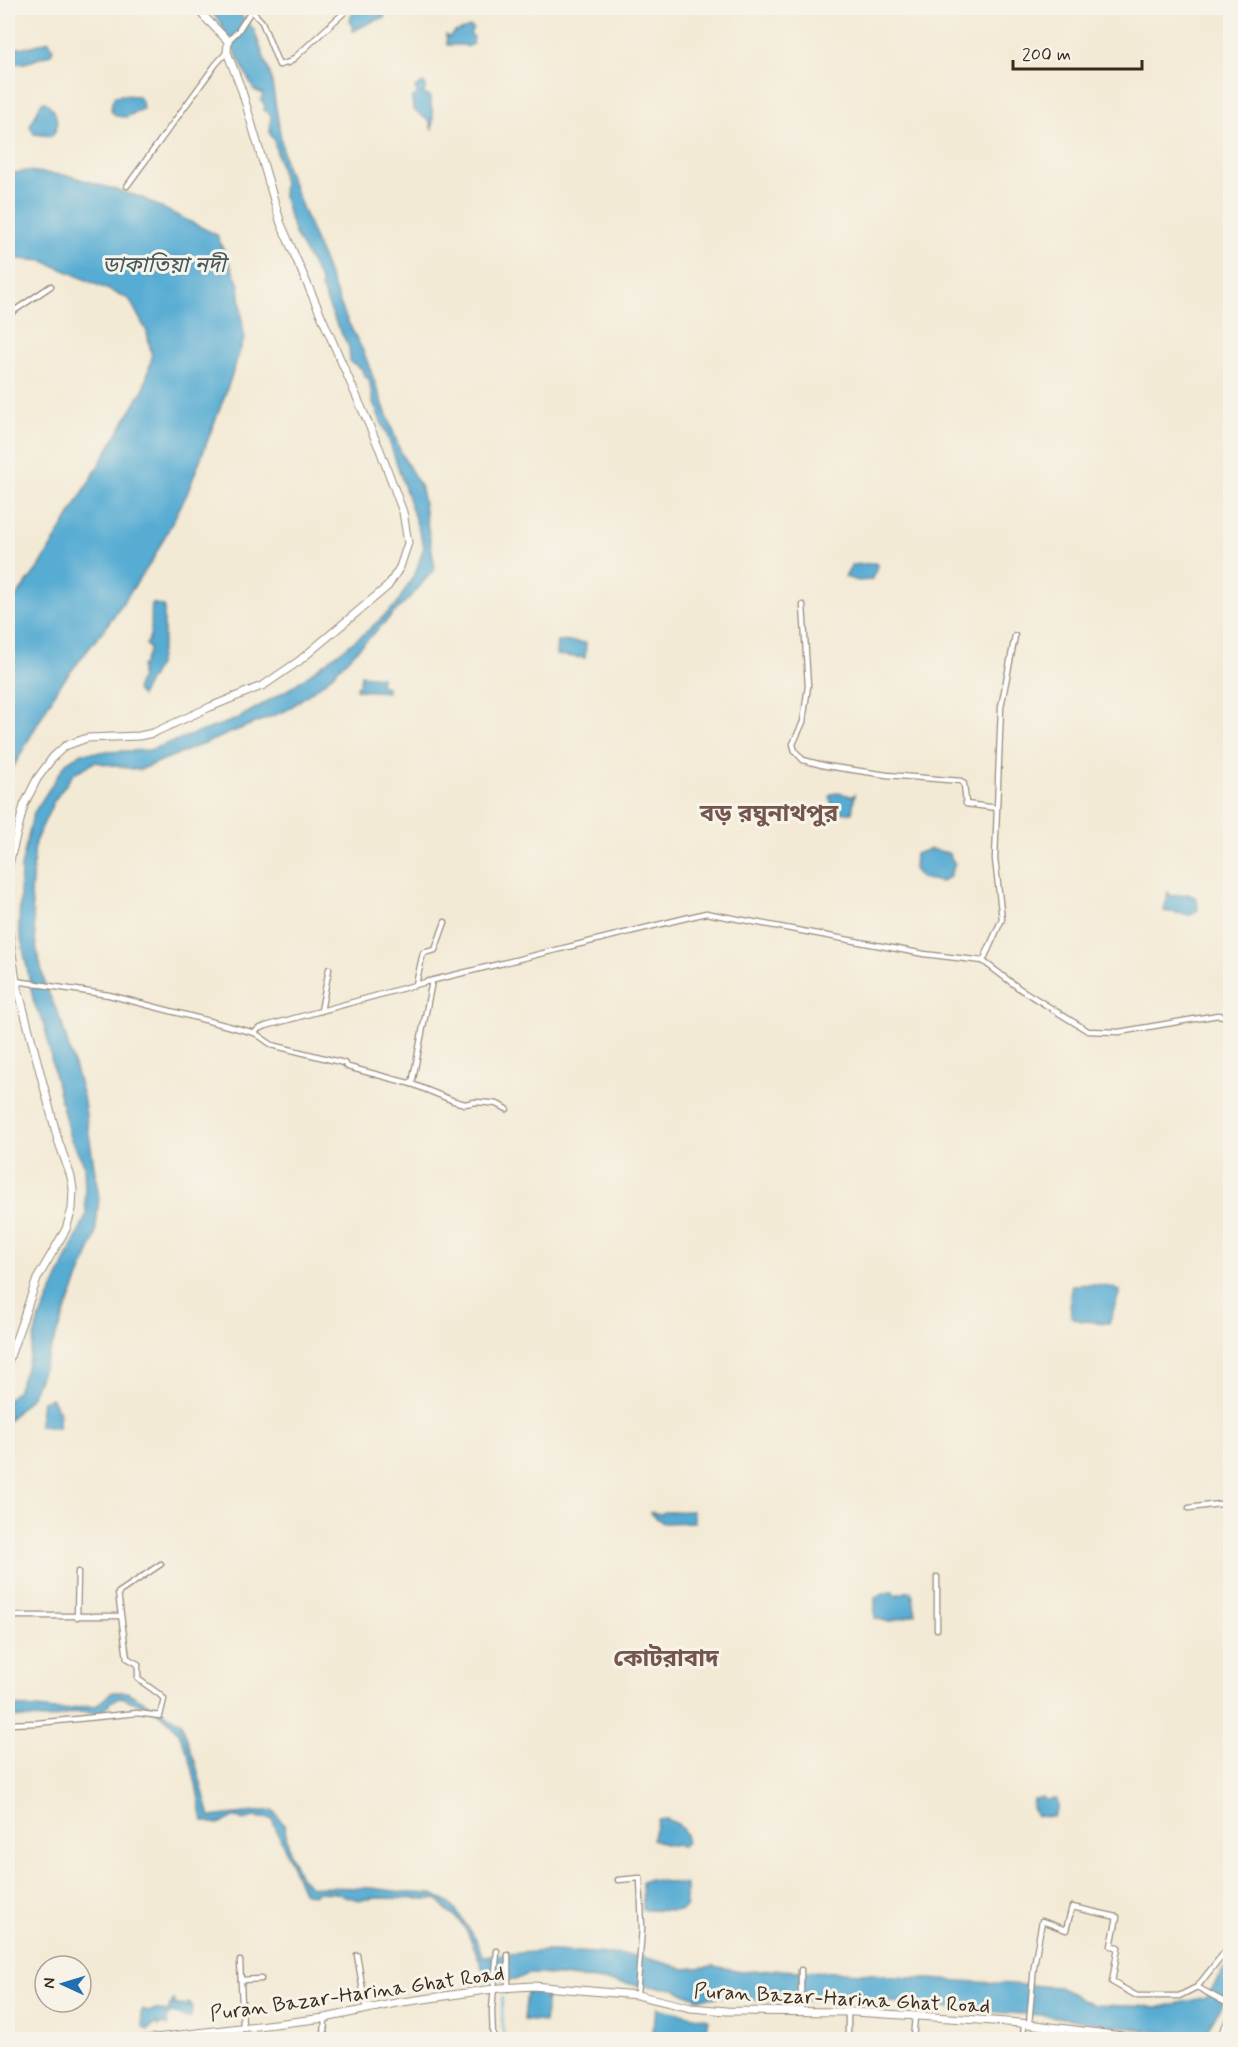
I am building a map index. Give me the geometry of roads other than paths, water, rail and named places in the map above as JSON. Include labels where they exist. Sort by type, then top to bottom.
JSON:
[{"type":"main road","points":[[8,868],[24,805],[37,779],[53,757],[65,746],[87,738],[139,736],[153,733],[264,685],[299,661],[388,586],[399,567],[408,543],[403,512],[380,450],[281,224],[242,91],[227,52],[228,41],[196,8]]},
{"type":"main road","points":[[8,926],[16,981],[73,1189],[72,1209],[66,1228],[37,1279],[8,1362]]},
{"type":"main road","points":[[8,983],[16,981]]},
{"type":"main road","name":"Puran Bazar-Harina Ghat Road","points":[[138,2040],[325,2018],[366,2009],[494,1989],[533,1986],[637,1995],[692,2008],[915,2016],[1026,2024],[1153,2040]]},
{"type":"main road","points":[[1219,2040],[1230,2019]]},
{"type":"street","points":[[228,41],[238,31],[251,8],[262,22],[279,65],[290,62],[349,8]]},
{"type":"street","points":[[127,186],[227,52]]},
{"type":"street","points":[[8,315],[51,286]]},
{"type":"street","points":[[803,605],[808,686],[803,722],[793,744],[795,751],[803,760],[887,775],[955,779],[964,784],[966,804],[997,808]]},
{"type":"street","points":[[983,961],[1002,919],[995,859],[1001,707],[1015,636]]},
{"type":"street","points":[[255,1033],[266,1026],[416,984],[553,949],[706,914],[924,954],[983,961],[1020,989],[1088,1031],[1119,1032],[1218,1015],[1230,1017]]},
{"type":"street","points":[[416,984],[423,953],[435,950],[445,922]]},
{"type":"street","points":[[321,1011],[329,969]]},
{"type":"street","points":[[16,981],[109,995],[255,1033],[272,1045],[344,1063],[348,1067],[412,1084],[460,1102],[497,1104],[507,1109]]},
{"type":"street","points":[[412,1084],[413,1069],[432,981]]},
{"type":"street","points":[[1189,1508],[1219,1504],[1230,1505]]},
{"type":"street","points":[[8,1724],[137,1713],[160,1716],[164,1699],[138,1680],[138,1664],[127,1658],[118,1593],[161,1564]]},
{"type":"street","points":[[77,1617],[78,1572]]},
{"type":"street","points":[[937,1577],[937,1629]]},
{"type":"street","points":[[8,1616],[120,1616]]},
{"type":"street","points":[[618,1880],[640,1878],[641,1955],[637,1995]]},
{"type":"street","points":[[1023,2040],[1042,1921],[1066,1930],[1072,1907],[1117,1917],[1111,1946],[1118,1947],[1112,1982],[1137,1996],[1179,1996],[1197,1987],[1227,1948],[1230,1940]]},
{"type":"street","points":[[493,2040],[492,2010],[497,1951]]},
{"type":"street","points":[[357,1955],[357,1966],[366,2009]]},
{"type":"street","points":[[508,1955],[508,1989]]},
{"type":"street","points":[[240,1961],[243,2027]]},
{"type":"street","points":[[801,1970],[801,2012]]},
{"type":"street","points":[[241,1980],[261,1979]]},
{"type":"street","points":[[1197,1987],[1230,2005]]},
{"type":"street","points":[[848,2012],[848,2040]]},
{"type":"street","points":[[913,2040],[915,2016]]},
{"type":"street","points":[[324,2040],[325,2018]]},
{"type":"water","points":[[207,8],[234,8],[254,30],[271,77],[285,164],[346,318],[364,353],[401,453],[421,488],[435,568],[414,593],[326,681],[287,710],[139,770],[95,762],[74,773],[54,801],[35,842],[31,894],[36,946],[45,985],[61,1021],[83,1096],[99,1198],[95,1237],[32,1396],[8,1421],[8,1399],[17,1391],[27,1366],[38,1322],[86,1216],[84,1164],[70,1138],[45,1027],[34,1003],[19,928],[21,867],[33,814],[66,763],[82,753],[149,750],[237,719],[292,687],[364,634],[396,605],[416,572],[424,546],[389,440],[373,402],[369,379],[364,376],[362,369],[350,361],[349,347],[337,325],[321,287],[321,281],[295,234],[283,195],[284,183],[274,140],[270,134],[271,115],[264,110],[265,105],[261,100],[263,94],[254,90],[220,22]]},
{"type":"water","points":[[358,8],[380,8],[385,14],[384,18],[353,31],[350,23],[351,16]]},
{"type":"water","points":[[473,28],[470,34],[474,37],[473,44],[467,47],[447,45],[446,35],[449,37],[455,32]]},
{"type":"water","points":[[49,41],[53,49],[51,54],[24,63],[8,61],[8,49],[29,47]]},
{"type":"water","points":[[423,83],[426,86],[423,94],[430,96],[433,115],[432,130],[430,122],[413,109],[412,98],[418,94],[415,88]]},
{"type":"water","points":[[115,96],[137,96],[142,101],[143,109],[126,117],[116,116],[111,111],[112,102]]},
{"type":"water","points":[[42,102],[49,105],[55,113],[57,123],[52,136],[34,134],[30,126]]},
{"type":"water","name":"ডাকাতিয়া নদী","points":[[27,171],[70,176],[140,197],[217,235],[239,285],[244,339],[187,494],[152,561],[105,628],[57,689],[13,768],[8,771],[8,608],[41,564],[144,388],[152,357],[147,332],[129,299],[44,261],[8,258],[8,174]]},
{"type":"water","points":[[875,563],[878,566],[871,580],[858,581],[845,577],[852,565]]},
{"type":"water","points":[[152,603],[164,606],[164,638],[158,665],[141,696],[136,690],[141,677],[141,666],[150,649],[146,645],[151,630]]},
{"type":"water","points":[[557,641],[586,643],[585,658],[556,655]]},
{"type":"water","points":[[361,675],[381,677],[380,685],[387,687],[387,692],[357,690]]},
{"type":"water","points":[[831,794],[852,796],[855,794],[852,813],[833,812],[830,797]]},
{"type":"water","points":[[930,849],[948,853],[955,864],[949,877],[941,882],[921,878],[914,869],[915,854]]},
{"type":"water","points":[[1168,892],[1171,896],[1188,894],[1197,898],[1198,910],[1191,915],[1164,911]]},
{"type":"water","points":[[1072,1285],[1103,1286],[1120,1291],[1109,1323],[1082,1321],[1071,1317]]},
{"type":"water","points":[[51,1398],[60,1413],[58,1428],[39,1426],[42,1401]]},
{"type":"water","points":[[692,1511],[694,1522],[663,1523],[650,1513],[661,1514]]},
{"type":"water","points":[[893,1591],[895,1595],[910,1591],[912,1593],[916,1614],[889,1622],[875,1618],[875,1597]]},
{"type":"water","points":[[112,1692],[127,1692],[181,1722],[210,1817],[273,1810],[284,1825],[290,1854],[300,1877],[311,1887],[371,1888],[433,1894],[450,1904],[460,1916],[475,1938],[483,1956],[546,1951],[579,1952],[640,1956],[685,1969],[715,1966],[741,1972],[774,1970],[865,1973],[895,1977],[1059,1987],[1094,2005],[1161,2007],[1207,1997],[1230,1959],[1230,1988],[1203,2039],[1044,2015],[884,2001],[855,1994],[784,2003],[726,1996],[698,1999],[675,1989],[541,1974],[528,1974],[515,1980],[486,1981],[476,1951],[464,1927],[437,1899],[359,1900],[336,1893],[318,1892],[313,1895],[303,1892],[272,1819],[254,1817],[243,1820],[236,1817],[218,1824],[203,1821],[185,1745],[168,1720],[157,1712],[122,1697],[110,1702],[106,1709],[93,1713],[77,1712],[49,1719],[8,1717],[8,1706],[62,1710],[96,1706]]},
{"type":"water","points":[[1033,1799],[1057,1799],[1058,1807],[1053,1817],[1037,1816],[1032,1808]]},
{"type":"water","points":[[666,1819],[678,1824],[686,1834],[686,1842],[682,1846],[665,1844],[652,1839],[658,1820]]},
{"type":"water","points":[[649,1879],[686,1885],[686,1905],[681,1911],[643,1910],[642,1882]]},
{"type":"water","points":[[527,1991],[547,1993],[545,2022],[524,2020]]},
{"type":"water","points":[[174,2000],[175,2004],[181,2006],[188,2007],[188,2003],[192,2005],[191,2019],[171,2013],[167,2018],[168,2026],[162,2023],[159,2027],[157,2023],[148,2030],[143,2027],[141,2013],[143,2009],[148,2012],[156,2009],[166,2012],[170,2010],[169,2007]]},
{"type":"water","points":[[657,2008],[708,2019],[704,2039],[656,2039],[652,2032]]},
{"type":"waterway","points":[[502,1997],[503,2040]]},
{"type":"district","name":"বড় রঘুনাথপুর","points":[[769,813]]},
{"type":"district","name":"কোটরাবাদ","points":[[666,1658]]}]
